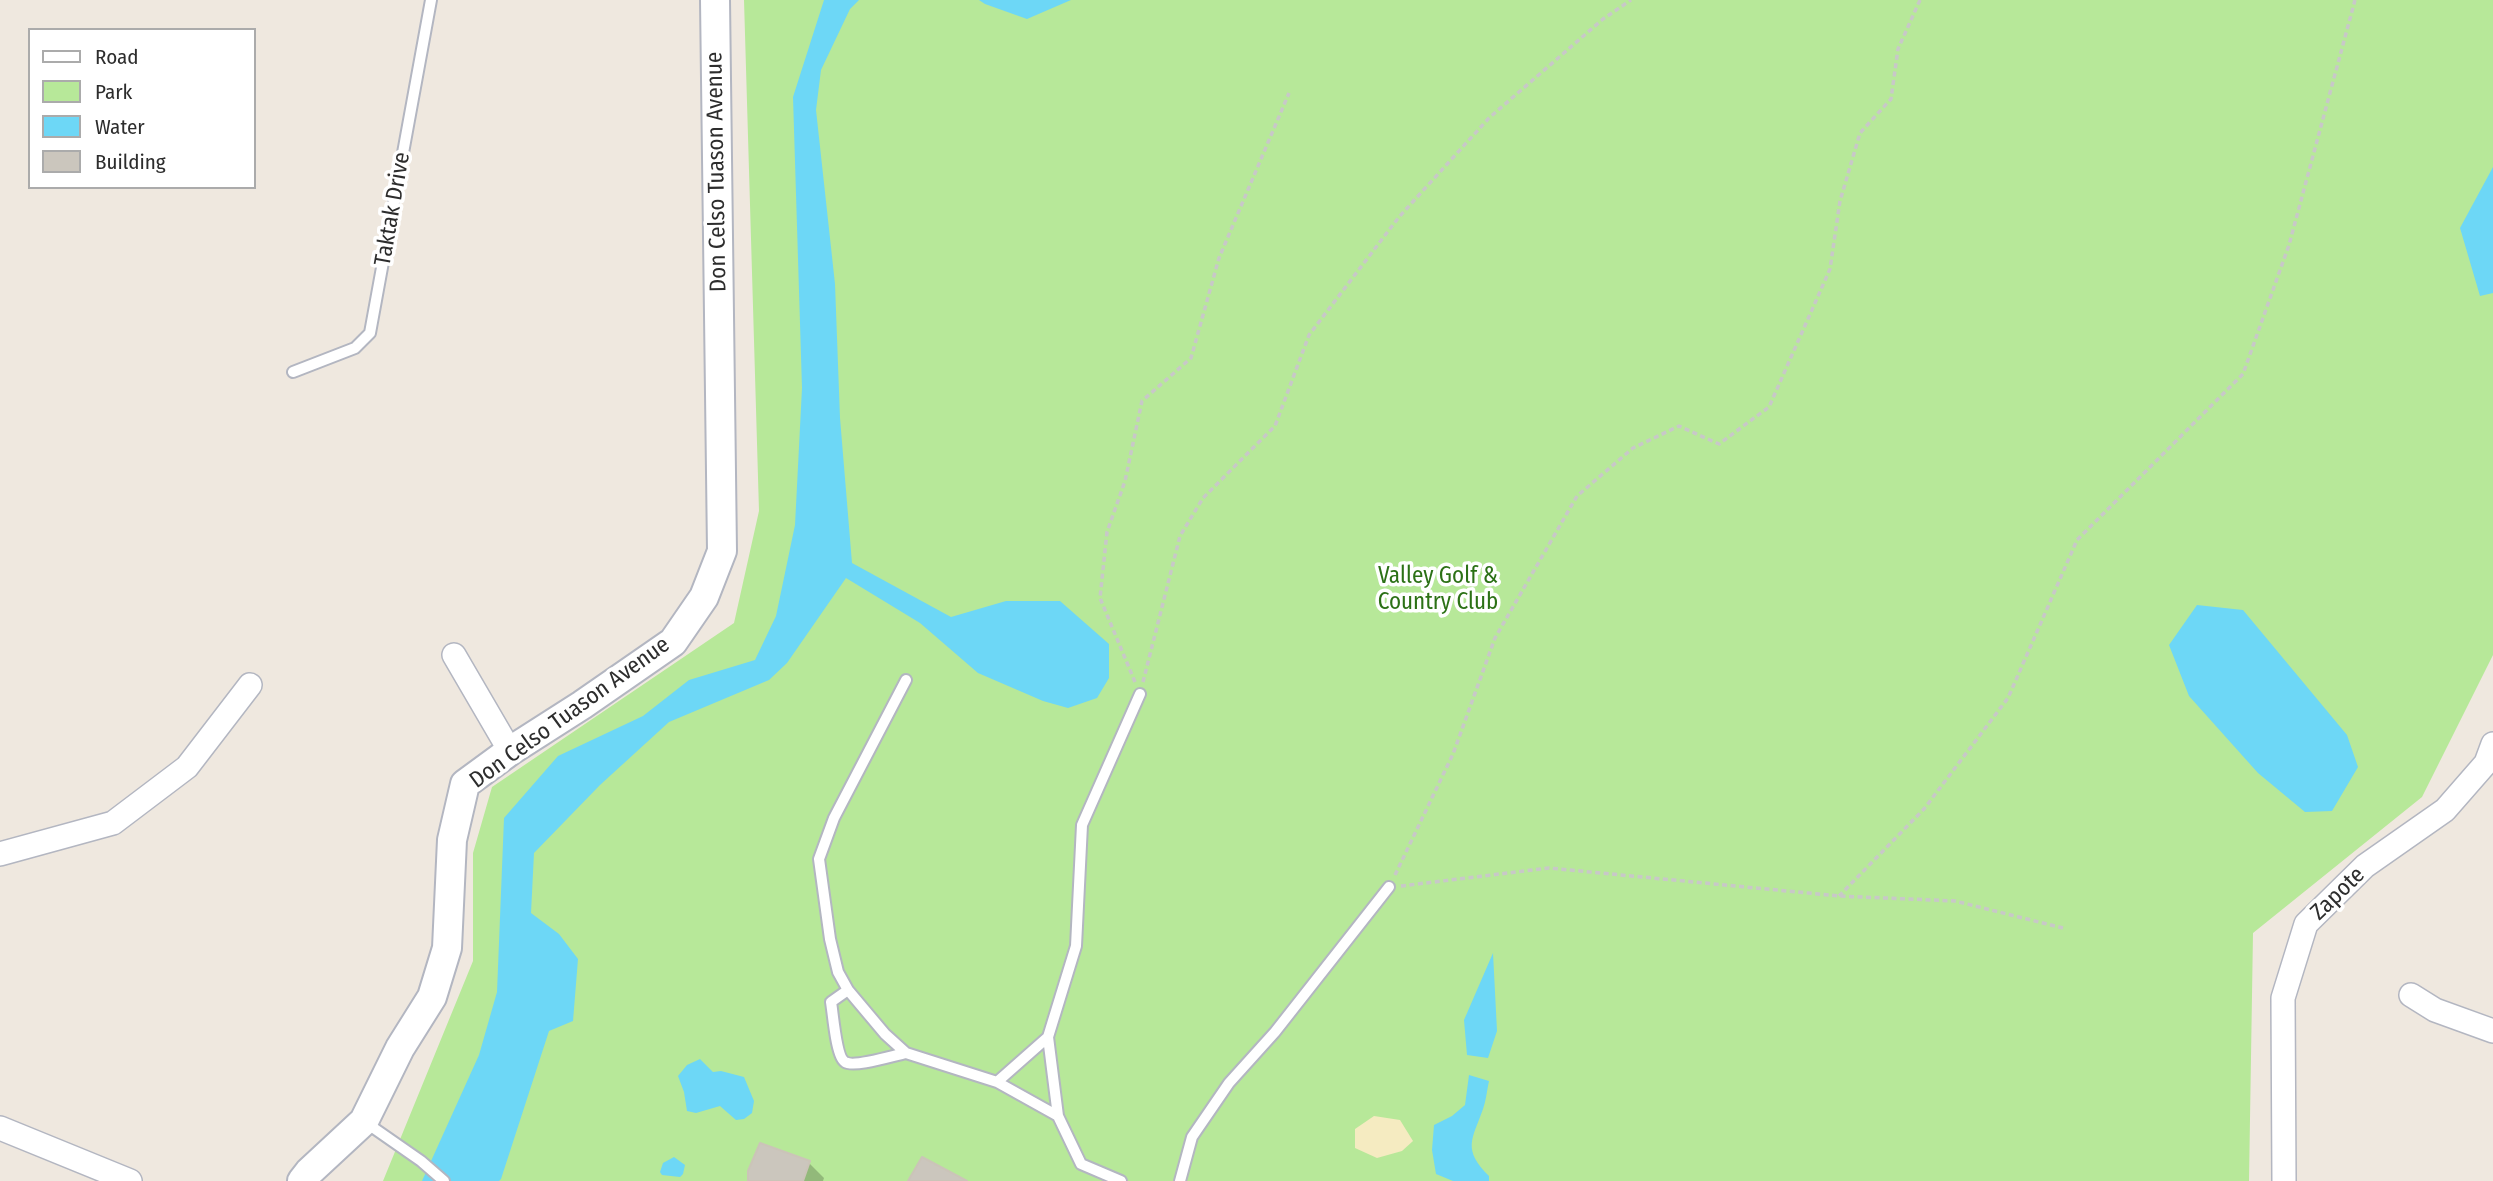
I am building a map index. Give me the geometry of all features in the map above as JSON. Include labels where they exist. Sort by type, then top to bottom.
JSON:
[{"type":"street","name":"Don Celso Tuason Avenue","points":[[302,1181],[364,1121],[400,1048],[432,997],[447,948],[452,840],[465,784],[673,642],[704,597],[722,551],[715,0]]},
{"type":"street","points":[[454,656],[510,751]]},
{"type":"street","points":[[0,855],[113,823],[187,766],[250,685]]},
{"type":"street","name":"Zapote","points":[[2284,1181],[2283,998],[2306,924],[2365,866],[2445,810],[2486,763],[2493,744]]},
{"type":"street","points":[[2411,995],[2435,1010],[2493,1031]]},
{"type":"street","points":[[0,1128],[130,1181]]},
{"type":"lane","name":"Taktak Drive","points":[[293,372],[355,348],[370,333],[431,0]]},
{"type":"lane","points":[[906,680],[834,818],[819,859],[830,939],[838,972],[848,990],[906,1053],[997,1082],[1058,1116]]},
{"type":"lane","points":[[1122,1181],[1081,1164],[1058,1116],[1048,1037],[1076,946],[1082,824],[1140,694]]},
{"type":"lane","points":[[1180,1181],[1192,1137],[1229,1083],[1275,1032],[1389,887]]},
{"type":"lane","points":[[848,990],[831,1002],[842,1061],[856,1064],[906,1053]]},
{"type":"lane","points":[[997,1082],[1048,1037]]},
{"type":"lane","points":[[364,1121],[421,1161],[444,1181]]},
{"type":"path","points":[[1140,694],[1180,536],[1203,498],[1275,426],[1309,335],[1399,217],[1489,118],[1603,19],[1631,0]]},
{"type":"path","points":[[1389,887],[1453,754],[1495,638],[1577,496],[1633,448],[1679,426],[1719,444],[1769,407],[1830,269],[1840,201],[1860,133],[1891,100],[1898,49],[1920,0]]},
{"type":"path","points":[[1839,896],[1924,809],[2008,698],[2077,540],[2242,374],[2289,245],[2355,0]]},
{"type":"path","points":[[1140,694],[1100,598],[1107,532],[1125,481],[1142,401],[1191,358],[1219,258],[1289,93]]},
{"type":"path","points":[[1389,887],[1549,868],[1839,896],[1955,901],[2063,928]]},
{"type":"green space","name":"Valley Golf & Country Club","points":[[744,0],[2493,0],[2493,655],[2422,797],[2253,933],[2249,1181],[383,1181],[473,961],[473,853],[492,787],[734,623],[759,511]]},
{"type":"sand","points":[[1374,1116],[1400,1120],[1413,1141],[1402,1151],[1377,1158],[1355,1148],[1355,1129]]},
{"type":"water","points":[[824,0],[859,0],[850,9],[821,70],[816,110],[835,284],[840,418],[852,563],[951,617],[1006,601],[1060,601],[1109,644],[1109,678],[1097,698],[1068,708],[1043,701],[978,673],[920,623],[846,578],[787,663],[769,680],[669,722],[600,785],[534,853],[531,913],[559,934],[578,959],[573,1021],[549,1031],[501,1179],[422,1181],[479,1055],[497,992],[504,818],[558,756],[643,716],[689,680],[755,660],[776,616],[795,525],[802,388],[793,97]]},
{"type":"water","points":[[979,0],[1071,0],[1027,19]]},
{"type":"water","points":[[2493,167],[2493,293],[2480,296],[2460,228]]},
{"type":"water","points":[[2197,605],[2243,610],[2347,735],[2358,767],[2332,811],[2305,812],[2258,773],[2189,696],[2169,645]]},
{"type":"water","points":[[1493,953],[1497,1031],[1488,1058],[1467,1055],[1464,1020]]},
{"type":"water","points":[[700,1059],[713,1072],[721,1071],[744,1077],[754,1101],[752,1113],[744,1119],[736,1120],[720,1106],[696,1113],[687,1111],[678,1076],[687,1065]]},
{"type":"water","points":[[1469,1075],[1489,1081],[1473,1137],[1472,1151],[1489,1176],[1489,1181],[1453,1181],[1436,1174],[1432,1150],[1434,1125],[1452,1116],[1465,1105]]},
{"type":"water","points":[[674,1157],[685,1165],[683,1174],[680,1177],[662,1175],[660,1172],[663,1163]]},
{"type":"building","points":[[760,1143],[810,1161],[803,1181],[748,1181],[748,1171]]},
{"type":"building","points":[[922,1157],[967,1181],[908,1181]]}]
